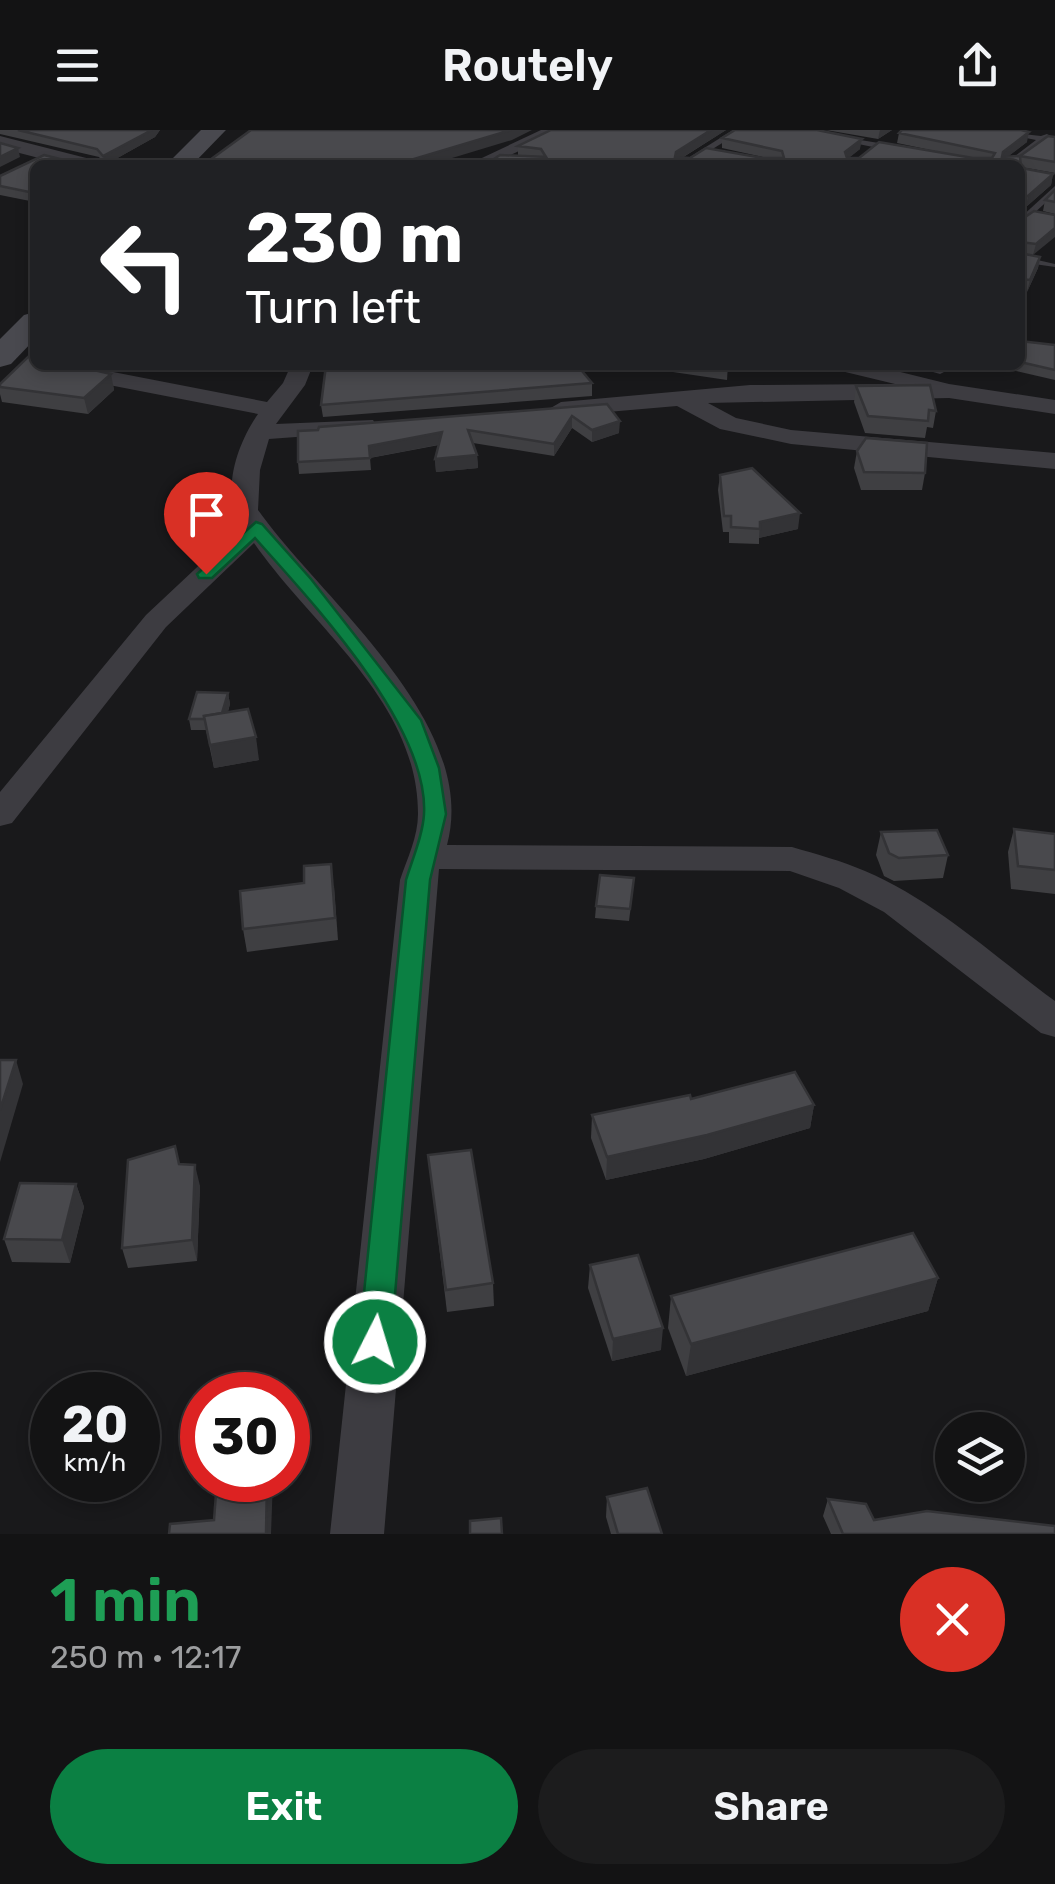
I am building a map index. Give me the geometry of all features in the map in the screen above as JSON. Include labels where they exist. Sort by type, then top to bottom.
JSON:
[{"type":"main road","points":[[183,160],[214,130]]},
{"type":"main road","points":[[0,357],[30,325]]},
{"type":"street","points":[[495,160],[555,130]]},
{"type":"street","points":[[0,142],[71,160]]},
{"type":"street","points":[[36,160],[48,154]]},
{"type":"street","points":[[16,170],[30,163]]},
{"type":"street","points":[[0,357],[30,363]]},
{"type":"street","points":[[62,370],[266,421],[380,424]]},
{"type":"street","points":[[301,370],[297,384],[266,421],[245,472],[245,510],[410,720],[428,768],[435,814],[418,880],[357,1534]]},
{"type":"street","points":[[876,370],[944,381],[1055,407]]},
{"type":"street","points":[[530,412],[750,392],[944,381]]},
{"type":"street","points":[[681,398],[729,424],[792,437],[1055,461]]},
{"type":"street","points":[[0,815],[156,621],[256,528]]},
{"type":"street","points":[[424,856],[792,858],[852,879],[897,903],[1055,1022]]},
{"type":"lane","points":[[689,160],[739,130]]},
{"type":"lane","points":[[991,130],[1055,137]]},
{"type":"lane","points":[[824,136],[916,152]]},
{"type":"lane","points":[[863,155],[892,138]]},
{"type":"lane","points":[[1013,160],[1040,138]]},
{"type":"lane","points":[[704,151],[721,154]]},
{"type":"lane","points":[[1025,215],[1055,188]]},
{"type":"lane","points":[[1025,217],[1042,218]]},
{"type":"lane","points":[[1025,261],[1051,266]]},
{"type":"lane","points":[[924,370],[944,381]]},
{"type":"building","points":[[18,130],[152,130],[103,156],[97,149]]},
{"type":"building","points":[[251,130],[511,130],[411,160],[210,160]]},
{"type":"building","points":[[551,130],[711,130],[676,152],[675,157],[690,158],[706,148],[784,158],[782,151],[722,138],[735,130],[817,130],[862,139],[845,152],[847,158],[859,158],[879,142],[992,158],[995,153],[899,133],[1029,132],[1003,152],[1002,157],[1020,156],[1020,160],[492,160],[500,155],[546,157],[541,149],[518,146]]},
{"type":"building","points":[[1048,136],[1055,137],[1055,162],[1020,156]]},
{"type":"building","points":[[0,143],[18,148],[0,157]]},
{"type":"building","points":[[44,155],[64,160],[34,160]]},
{"type":"building","points":[[30,162],[30,192],[0,186],[0,176]]},
{"type":"building","points":[[1025,169],[1053,174],[1028,196]]},
{"type":"building","points":[[1034,211],[1055,215],[1055,228],[1036,244],[1025,243],[1025,217]]},
{"type":"building","points":[[1025,254],[1040,257],[1030,280],[1025,280]]},
{"type":"building","points":[[1025,342],[1055,345],[1055,370],[1025,363]]},
{"type":"building","points":[[30,355],[30,370],[94,370],[111,374],[84,398],[0,384]]},
{"type":"building","points":[[325,370],[581,370],[592,383],[321,405]]},
{"type":"building","points":[[930,385],[936,411],[929,410],[928,421],[868,416],[856,386]]},
{"type":"building","points":[[607,404],[620,421],[592,430],[572,416],[554,444],[468,430],[477,455],[435,459],[442,432],[369,446],[370,458],[298,462],[298,431],[319,427]]},
{"type":"building","points":[[866,438],[927,443],[925,473],[864,472],[857,451]]},
{"type":"building","points":[[752,468],[800,513],[760,522],[760,529],[731,527],[731,516],[724,516],[720,475]]},
{"type":"building","points":[[197,692],[228,693],[222,713],[189,719]]},
{"type":"building","points":[[248,709],[256,737],[210,745],[204,716]]},
{"type":"building","points":[[1014,829],[1055,834],[1055,870],[1018,866]]},
{"type":"building","points":[[937,830],[948,855],[899,858],[889,853],[881,832]]},
{"type":"building","points":[[331,864],[335,918],[243,929],[240,891],[304,883],[304,866]]},
{"type":"building","points":[[600,875],[634,878],[630,909],[596,906]]},
{"type":"building","points":[[0,1060],[16,1060],[0,1110]]},
{"type":"building","points":[[795,1072],[814,1105],[707,1135],[607,1157],[592,1115],[690,1095],[691,1099]]},
{"type":"building","points":[[175,1146],[179,1164],[195,1165],[192,1240],[122,1248],[128,1160]]},
{"type":"building","points":[[471,1150],[493,1283],[446,1290],[428,1155]]},
{"type":"building","points":[[20,1183],[76,1184],[62,1240],[4,1239]]},
{"type":"building","points":[[913,1233],[938,1278],[691,1344],[671,1296]]},
{"type":"building","points":[[638,1255],[663,1328],[613,1339],[590,1265]]},
{"type":"building","points":[[647,1488],[662,1534],[618,1534],[607,1497]]},
{"type":"building","points":[[828,1499],[866,1504],[874,1520],[927,1511],[1055,1526],[1055,1534],[843,1534]]},
{"type":"building","points":[[215,1502],[267,1502],[266,1534],[169,1534],[170,1524],[214,1520]]},
{"type":"building","points":[[501,1518],[502,1534],[470,1534],[470,1521]]},
{"type":"route","points":[[206,574],[256,528],[305,582],[410,720],[428,768],[435,814],[418,880],[375,1342]]}]
